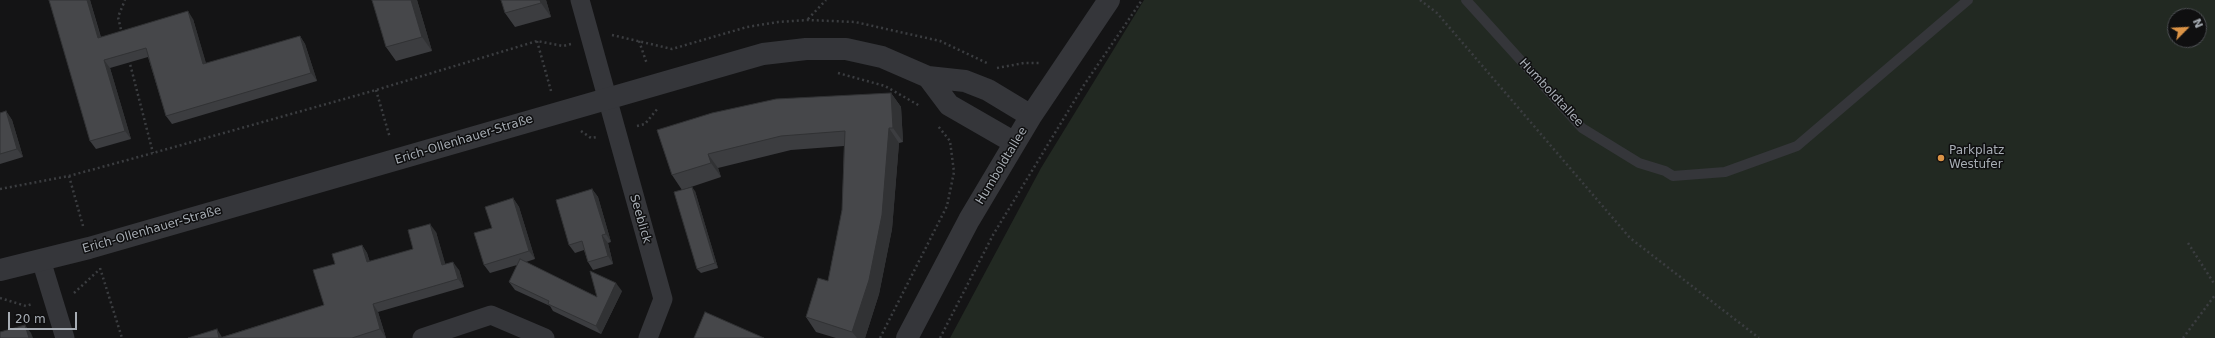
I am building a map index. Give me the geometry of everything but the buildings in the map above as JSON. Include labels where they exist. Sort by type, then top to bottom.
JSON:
[{"type":"street","name":"Seeblick","points":[[580,0],[663,299],[648,338]]},
{"type":"street","name":"Humboldtallee","points":[[907,338],[966,227],[1031,116],[1109,0]]},
{"type":"street","name":"Erich-Ollenhauer-Straße","points":[[0,270],[89,248],[369,169],[608,97],[763,54],[806,48],[846,49],[882,57],[928,77],[965,81],[988,90],[1031,116]]},
{"type":"street","name":"Erich-Ollenhauer-Straße","points":[[928,77],[949,105],[1015,143]]},
{"type":"street","points":[[41,260],[65,338]]},
{"type":"street","points":[[422,338],[492,315],[545,338]]},
{"type":"lane","name":"Humboldtallee","points":[[1466,0],[1582,128],[1639,163],[1665,171],[1673,176],[1725,172],[1797,146],[1968,0]]},
{"type":"path","points":[[124,40],[118,17],[125,0]]},
{"type":"path","points":[[808,20],[826,0]]},
{"type":"path","points":[[940,338],[993,235],[1084,85],[1142,0]]},
{"type":"path","points":[[1420,0],[1437,13],[1630,238],[1759,338]]},
{"type":"path","points":[[0,189],[69,176],[153,153],[376,90],[537,41],[563,46],[591,39]]},
{"type":"path","points":[[537,41],[558,112]]},
{"type":"path","points":[[128,55],[153,153]]},
{"type":"path","points":[[833,72],[885,86],[921,107]]},
{"type":"path","points":[[376,90],[390,138]]},
{"type":"path","points":[[616,132],[645,124],[660,106]]},
{"type":"path","points":[[880,338],[947,206],[954,172],[950,141],[936,124]]},
{"type":"path","points":[[69,176],[89,248],[100,269],[122,338]]},
{"type":"path","points":[[2188,243],[2215,285]]},
{"type":"path","points":[[2183,338],[2215,295]]},
{"type":"shaded area","points":[[1144,0],[2215,0],[2215,338],[950,338],[1041,168]]},
{"type":"place","name":"Parkplatz Westufer","points":[[1941,158]]}]
